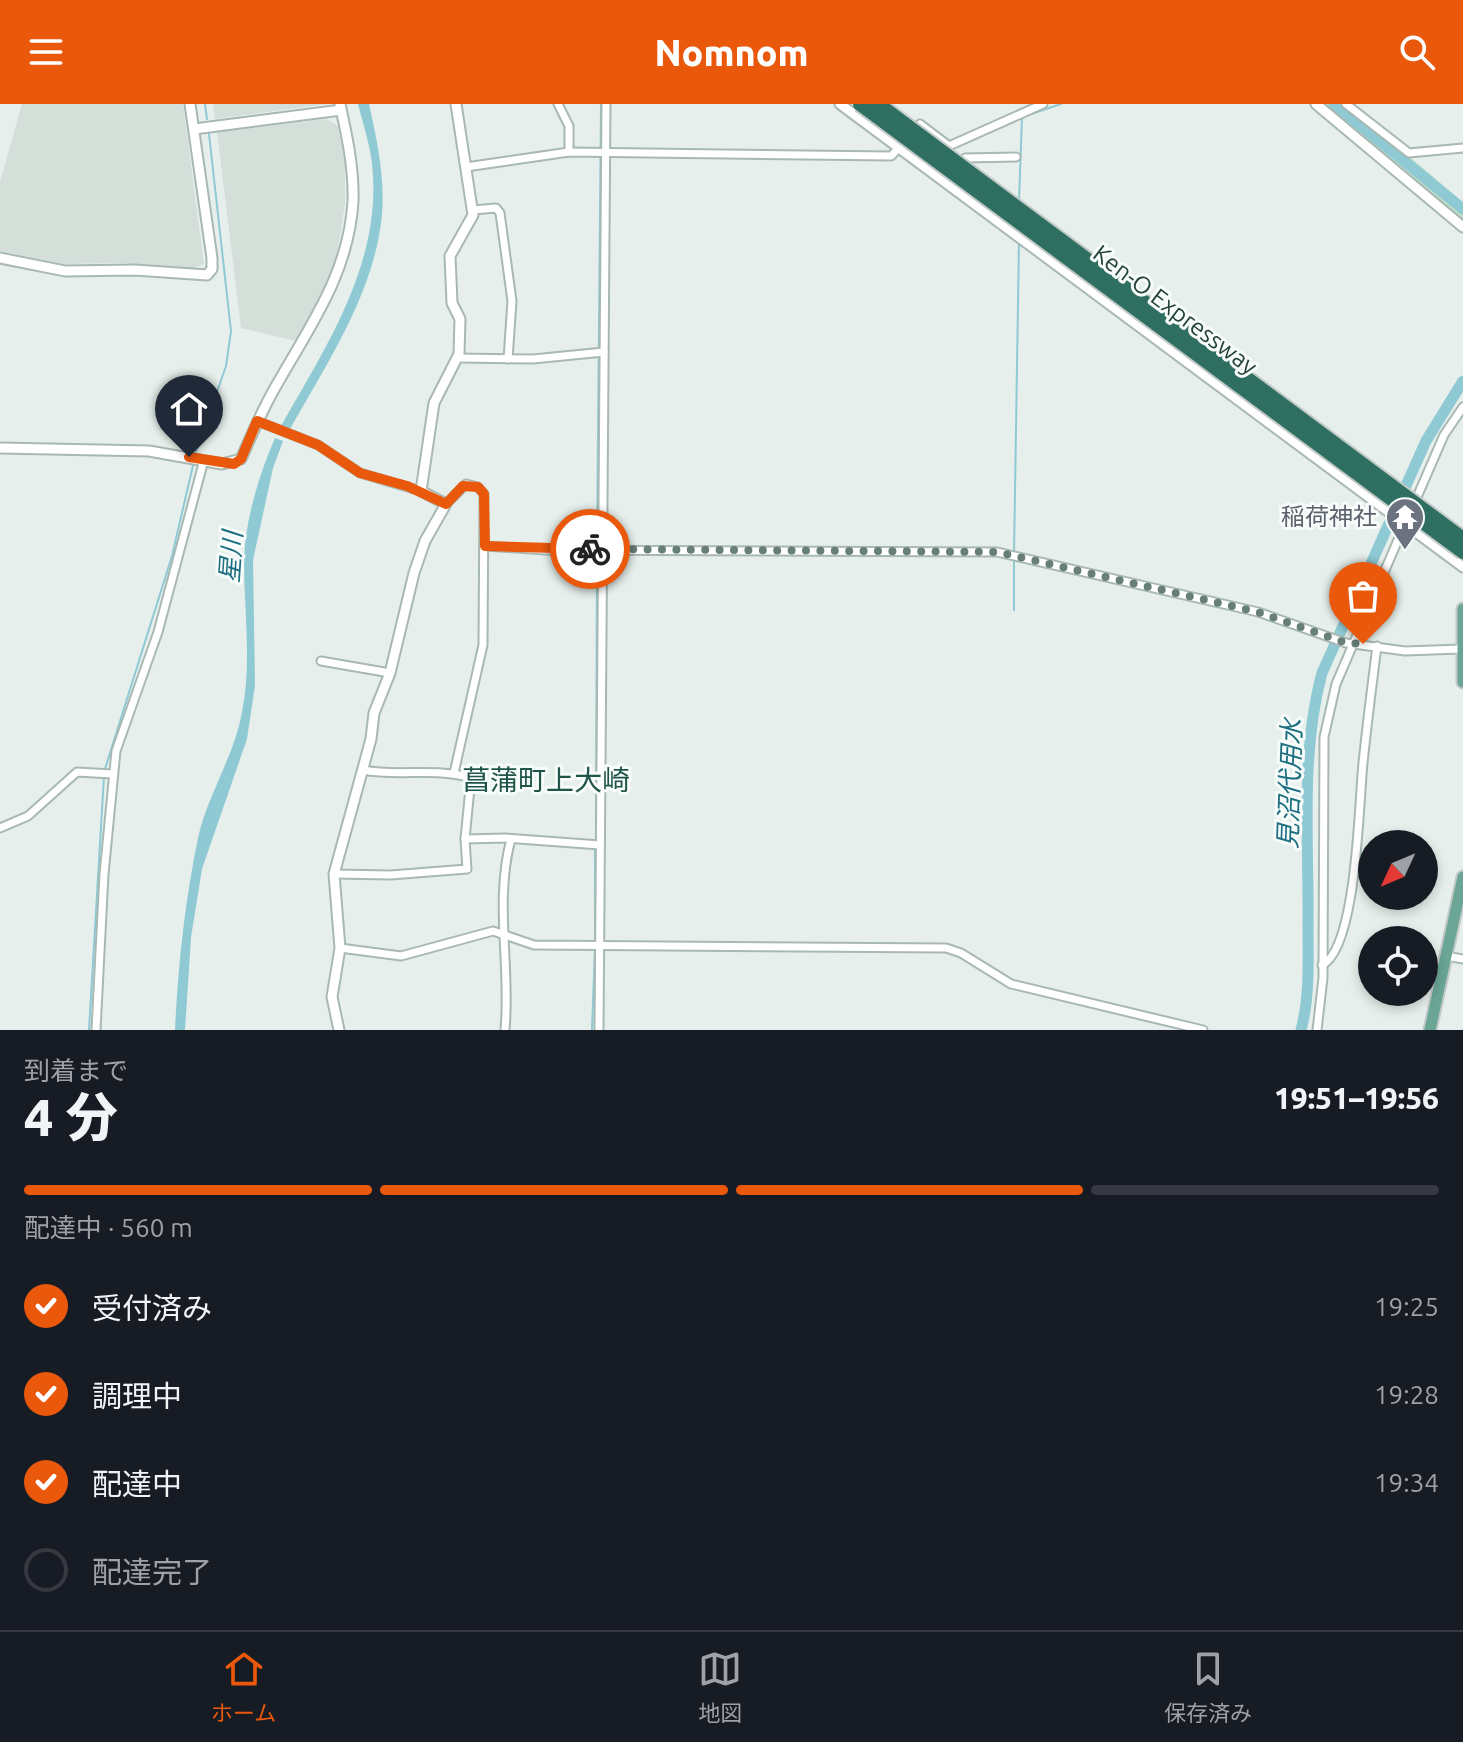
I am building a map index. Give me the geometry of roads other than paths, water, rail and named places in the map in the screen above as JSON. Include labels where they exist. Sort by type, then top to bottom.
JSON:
[{"type":"highway","name":"Ken-O Expressway","points":[[860,104],[1463,552]]},
{"type":"highway","name":"Ken-O Expressway","points":[[878,104],[1463,539]]},
{"type":"main road","points":[[1463,609],[1463,682]]},
{"type":"main road","points":[[1430,1030],[1463,877]]},
{"type":"street","points":[[0,258],[65,271],[207,275],[213,264],[190,104]]},
{"type":"street","points":[[421,491],[434,403],[458,358],[460,319],[452,303],[450,260],[473,210],[456,104]]},
{"type":"street","points":[[558,104],[569,126],[569,152]]},
{"type":"street","points":[[599,1030],[606,104]]},
{"type":"street","points":[[840,104],[1463,567]]},
{"type":"street","points":[[466,167],[569,152],[891,156],[920,124],[949,146],[1043,104]]},
{"type":"street","points":[[1316,104],[1463,227]]},
{"type":"street","points":[[1346,104],[1397,148],[1409,153],[1463,148]]},
{"type":"street","points":[[0,448],[149,451],[222,464],[238,461],[257,421],[322,311],[343,260],[353,190],[350,150],[340,107],[194,129]]},
{"type":"street","points":[[1387,163],[1397,148]]},
{"type":"street","points":[[965,158],[1016,157]]},
{"type":"street","points":[[473,210],[496,208],[500,213],[512,301],[508,359]]},
{"type":"street","points":[[458,358],[508,359],[604,352]]},
{"type":"street","points":[[1317,1030],[1322,965],[1324,737],[1333,692],[1350,644],[1444,435],[1463,407]]},
{"type":"street","points":[[257,421],[318,445],[360,473],[421,491],[446,504]]},
{"type":"street","points":[[96,1030],[107,773],[176,570],[198,459]]},
{"type":"street","points":[[339,1030],[332,997],[340,948],[334,874],[363,770],[374,713],[390,673],[420,554],[446,504],[466,484],[481,489],[485,546],[483,645],[454,773]]},
{"type":"street","points":[[485,546],[545,550],[997,552],[1258,612],[1350,644],[1405,651],[1461,649]]},
{"type":"street","points":[[1322,965],[1337,949],[1356,863],[1362,766],[1377,646]]},
{"type":"street","points":[[321,661],[390,673]]},
{"type":"street","points":[[334,874],[391,875],[467,869],[465,839],[472,780],[454,773],[389,775],[363,770]]},
{"type":"street","points":[[0,828],[28,816],[77,772],[107,773]]},
{"type":"street","points":[[465,839],[600,845]]},
{"type":"street","points":[[505,1030],[508,971],[501,933],[511,839]]},
{"type":"street","points":[[340,948],[401,956],[476,933],[501,933],[527,944],[946,948],[961,953],[1011,984],[1203,1030]]},
{"type":"street","points":[[1446,956],[1463,959]]},
{"type":"water","points":[[358,104],[369,104],[380,159],[383,200],[378,243],[360,299],[334,353],[290,429],[281,426],[348,301],[369,234],[373,200],[372,164]]},
{"type":"water","points":[[275,438],[283,441],[273,468],[253,560],[255,685],[247,739],[202,869],[191,937],[185,1030],[175,1030],[183,933],[198,838],[242,712],[247,656],[245,545],[254,498]]},
{"type":"waterway","points":[[205,104],[207,119]]},
{"type":"waterway","points":[[597,547],[601,104]]},
{"type":"waterway","points":[[1028,115],[1061,104]]},
{"type":"waterway","points":[[1334,104],[1463,209]]},
{"type":"waterway","points":[[1019,202],[1022,117]]},
{"type":"waterway","points":[[195,455],[226,366],[231,331],[209,134]]},
{"type":"waterway","points":[[1014,554],[1019,241]]},
{"type":"waterway","name":"見沼代用水","points":[[1301,1030],[1308,978],[1308,766],[1322,673],[1426,441],[1463,381]]},
{"type":"waterway","points":[[105,769],[172,556],[194,461]]},
{"type":"waterway","points":[[596,840],[597,553]]},
{"type":"waterway","points":[[1014,561],[1014,610]]},
{"type":"waterway","points":[[89,1030],[104,776]]},
{"type":"waterway","points":[[595,849],[595,938]]},
{"type":"waterway","points":[[592,1030],[595,948]]},
{"type":"place","name":"稲荷神社","points":[[1405,551]]},
{"type":"district","name":"菖蒲町上大崎","points":[[546,780]]},
{"type":"water label","name":"星川","points":[[231,557]]}]
